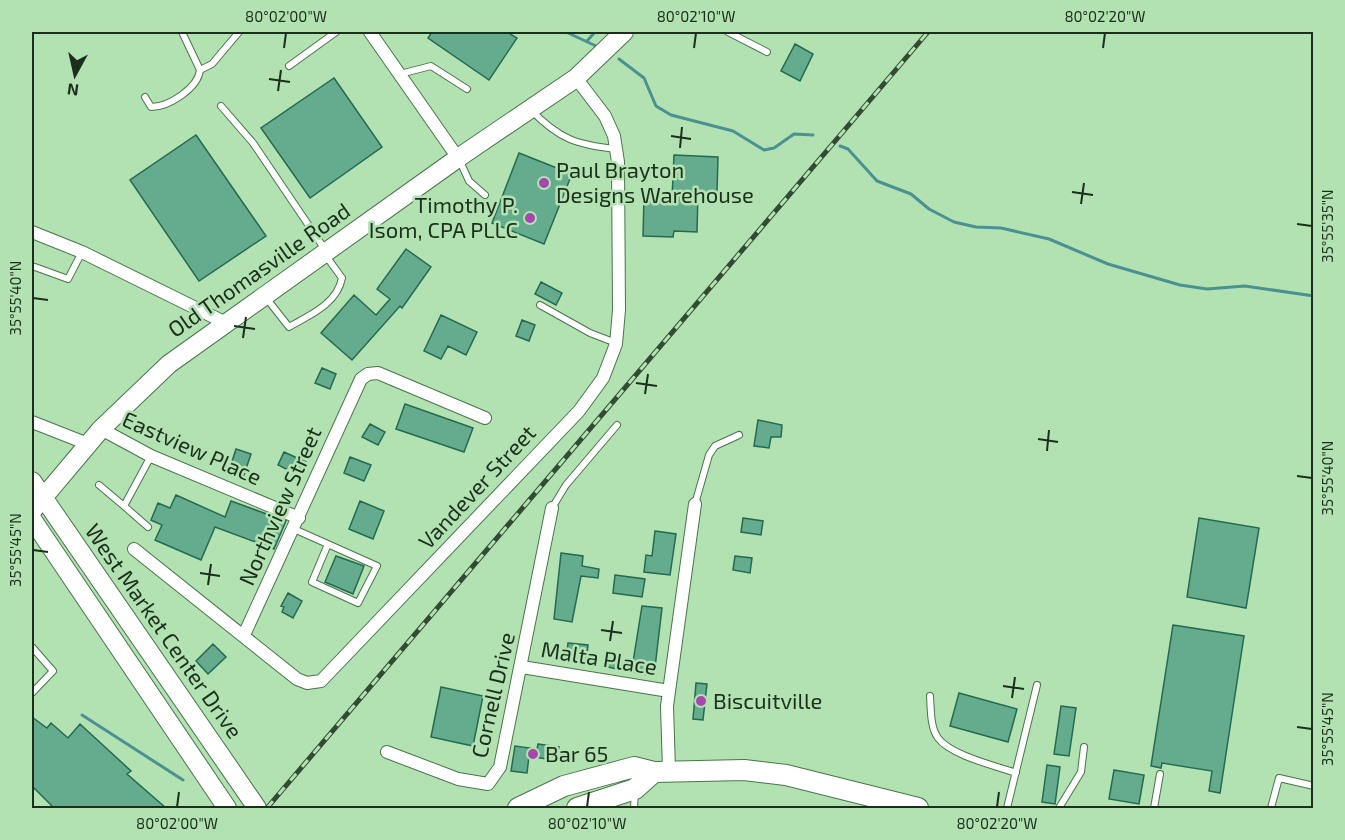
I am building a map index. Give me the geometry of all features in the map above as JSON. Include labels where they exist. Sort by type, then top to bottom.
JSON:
[{"type":"main road","points":[[518,808],[564,786],[634,767],[661,771],[744,770],[776,773],[868,802],[918,808]]},
{"type":"main road","points":[[577,808],[635,789],[661,771]]},
{"type":"street","points":[[370,32],[458,158]]},
{"type":"street","name":"Old Thomasville Road","points":[[37,504],[101,429],[170,364],[458,158],[576,78],[624,32]]},
{"type":"street","name":"Vandever Street","points":[[134,549],[297,679],[307,683],[321,681],[586,403],[603,378],[616,344],[619,287],[616,149],[614,136],[605,116],[576,78]]},
{"type":"street","points":[[32,232],[82,252],[226,323]]},
{"type":"street","name":"Northview Street","points":[[244,635],[361,379],[368,374],[378,374],[485,418]]},
{"type":"street","name":"Eastview Place","points":[[32,422],[88,444]]},
{"type":"street","name":"Eastview Place","points":[[101,429],[151,456],[297,523]]},
{"type":"street","name":"West Market Center Drive","points":[[32,481],[37,504],[257,808]]},
{"type":"street","points":[[661,771],[669,691],[695,504]]},
{"type":"street","name":"Cornell Drive","points":[[387,752],[458,779],[488,784],[500,767],[522,667],[552,508]]},
{"type":"street","name":"West Market Center Drive","points":[[32,519],[227,808]]},
{"type":"street","name":"Malta Place","points":[[522,667],[669,691]]},
{"type":"lane","points":[[145,97],[151,107],[166,104],[199,78],[200,70],[182,32]]},
{"type":"lane","points":[[200,70],[212,64],[239,32]]},
{"type":"lane","points":[[289,66],[336,32]]},
{"type":"lane","points":[[728,32],[767,52]]},
{"type":"lane","points":[[400,74],[431,66],[467,89]]},
{"type":"lane","points":[[221,105],[253,143],[342,278],[340,287],[321,309],[289,327],[264,296]]},
{"type":"lane","points":[[531,110],[559,136],[588,146],[616,149]]},
{"type":"lane","points":[[458,158],[469,181],[485,195]]},
{"type":"lane","points":[[35,267],[68,279],[82,252]]},
{"type":"lane","points":[[540,305],[590,333],[616,344]]},
{"type":"lane","points":[[552,508],[566,485],[617,425]]},
{"type":"lane","points":[[695,504],[709,455],[716,446],[739,435]]},
{"type":"lane","points":[[124,506],[151,456]]},
{"type":"lane","points":[[99,485],[148,527]]},
{"type":"lane","points":[[297,523],[328,544],[377,566],[358,603],[312,582],[328,544]]},
{"type":"lane","points":[[32,647],[53,671],[32,693]]},
{"type":"lane","points":[[1007,808],[1037,686]]},
{"type":"lane","points":[[930,696],[932,721],[939,738],[957,751],[1016,773]]},
{"type":"lane","points":[[1059,808],[1080,772],[1084,747]]},
{"type":"lane","points":[[1154,808],[1160,774]]},
{"type":"lane","points":[[1271,808],[1279,778],[1314,786]]},
{"type":"lane","points":[[634,808],[635,789]]},
{"type":"building","points":[[432,32],[507,32],[517,38],[489,80],[428,38]]},
{"type":"building","points":[[795,44],[813,54],[800,81],[781,71]]},
{"type":"building","points":[[334,78],[382,147],[310,198],[261,128]]},
{"type":"building","points":[[196,135],[266,236],[199,281],[130,180]]},
{"type":"building","points":[[519,153],[572,174],[544,244],[492,223]]},
{"type":"building","points":[[674,155],[718,157],[717,193],[698,192],[697,232],[674,231],[673,237],[643,236],[644,197],[672,198]]},
{"type":"building","points":[[406,249],[431,267],[402,308],[400,306],[352,360],[321,333],[354,295],[376,315],[390,299],[377,289]]},
{"type":"building","points":[[541,282],[562,293],[556,305],[535,294]]},
{"type":"building","points":[[441,315],[477,332],[466,355],[448,346],[441,359],[424,351]]},
{"type":"building","points":[[522,320],[535,325],[529,341],[516,336]]},
{"type":"building","points":[[322,368],[336,374],[330,389],[315,383]]},
{"type":"building","points":[[405,404],[473,428],[464,452],[396,429]]},
{"type":"building","points":[[758,420],[782,425],[781,437],[771,437],[769,448],[754,446]]},
{"type":"building","points":[[370,424],[385,432],[378,445],[362,437]]},
{"type":"building","points":[[236,449],[251,454],[243,478],[228,474]]},
{"type":"building","points":[[284,452],[306,462],[300,476],[278,465]]},
{"type":"building","points":[[350,457],[371,465],[364,481],[344,473]]},
{"type":"building","points":[[176,495],[225,517],[231,501],[286,521],[274,549],[215,527],[201,560],[155,540],[162,525],[151,520],[158,503],[170,508]]},
{"type":"building","points":[[360,501],[384,511],[373,539],[349,529]]},
{"type":"building","points":[[743,518],[763,521],[761,535],[741,532]]},
{"type":"building","points":[[1199,518],[1259,528],[1246,608],[1187,597]]},
{"type":"building","points":[[655,531],[676,534],[670,575],[644,572],[646,555],[652,556]]},
{"type":"building","points":[[561,553],[583,556],[582,566],[599,569],[598,578],[581,576],[572,622],[554,619]]},
{"type":"building","points":[[336,556],[364,566],[353,594],[325,582]]},
{"type":"building","points":[[735,556],[752,558],[750,573],[733,570]]},
{"type":"building","points":[[615,575],[645,579],[642,597],[613,593]]},
{"type":"building","points":[[288,593],[302,601],[293,618],[282,612],[284,607],[281,606]]},
{"type":"building","points":[[642,606],[662,608],[654,676],[607,667],[609,658],[633,662]]},
{"type":"building","points":[[1173,625],[1244,636],[1220,793],[1209,791],[1212,771],[1162,763],[1161,768],[1151,766]]},
{"type":"building","points":[[568,643],[588,645],[586,661],[566,658]]},
{"type":"building","points":[[213,644],[226,657],[208,674],[196,661]]},
{"type":"building","points":[[696,683],[707,684],[703,720],[693,719]]},
{"type":"building","points":[[441,687],[483,696],[473,746],[431,737]]},
{"type":"building","points":[[959,693],[1017,709],[1008,742],[950,726]]},
{"type":"building","points":[[1061,706],[1076,708],[1069,756],[1054,754]]},
{"type":"building","points":[[32,717],[47,728],[51,723],[68,738],[80,724],[131,771],[127,774],[166,808],[54,808],[32,786]]},
{"type":"building","points":[[538,744],[559,747],[557,761],[529,756],[527,773],[511,771],[515,746],[537,749]]},
{"type":"building","points":[[1047,765],[1060,767],[1055,804],[1042,802]]},
{"type":"building","points":[[1114,770],[1144,775],[1139,804],[1109,799]]},
{"type":"waterway","points":[[566,32],[596,46]]},
{"type":"waterway","points":[[587,41],[595,32]]},
{"type":"waterway","points":[[619,59],[644,78],[656,106],[671,115],[733,131],[764,150],[774,148],[794,134],[813,135]]},
{"type":"waterway","points":[[840,146],[848,149],[877,181],[911,194],[929,209],[954,222],[976,227],[1001,228],[1049,239],[1108,264],[1180,285],[1207,289],[1245,286],[1314,296]]},
{"type":"waterway","points":[[82,715],[183,780]]},
{"type":"railway","points":[[267,808],[928,32]]},
{"type":"place","name":"Paul Brayton Designs Warehouse","points":[[544,183]]},
{"type":"place","name":"Timothy P. Isom, CPA PLLC","points":[[530,218]]},
{"type":"place","name":"Biscuitville","points":[[701,701]]},
{"type":"place","name":"Bar 65","points":[[533,754]]}]
